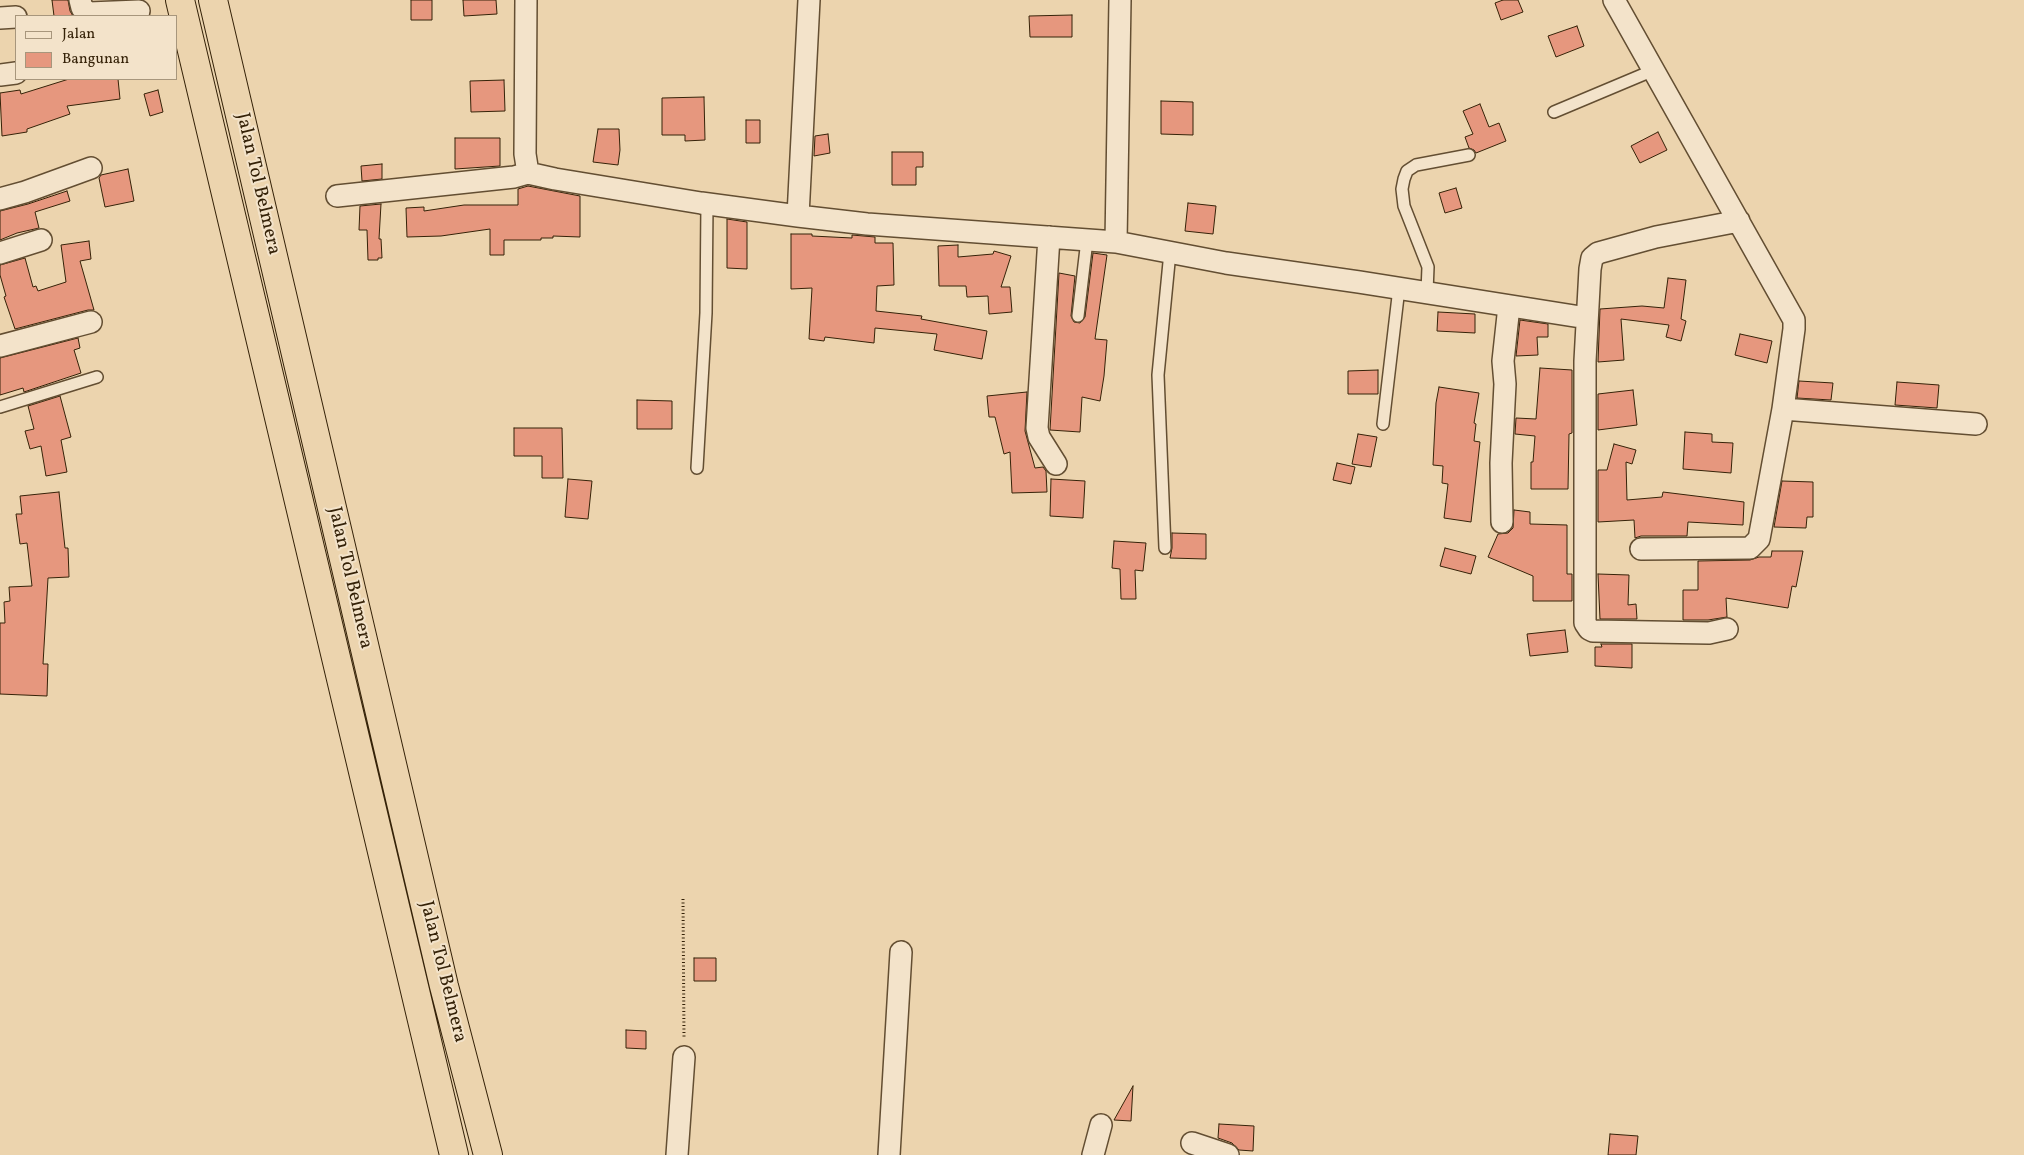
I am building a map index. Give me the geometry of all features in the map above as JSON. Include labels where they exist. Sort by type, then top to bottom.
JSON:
[{"type":"highway","name":"Jalan Tol Belmera","points":[[180,0],[454,1155]]},
{"type":"highway","name":"Jalan Tol Belmera","points":[[213,0],[444,986],[488,1155]]},
{"type":"street","points":[[80,0],[82,8],[89,13],[139,11]]},
{"type":"street","points":[[526,0],[525,154],[528,173]]},
{"type":"street","points":[[798,216],[809,0]]},
{"type":"street","points":[[1116,242],[1120,0]]},
{"type":"street","points":[[1614,0],[1793,315],[1794,329],[1783,409],[1759,539],[1750,548],[1641,549]]},
{"type":"street","points":[[0,18],[15,17]]},
{"type":"street","points":[[0,75],[15,73]]},
{"type":"street","points":[[0,198],[25,192],[91,168]]},
{"type":"street","points":[[337,196],[514,177],[528,173],[707,204],[798,216],[867,224],[1116,242],[1226,263],[1427,292],[1587,318]]},
{"type":"street","points":[[1727,629],[1709,633],[1593,631],[1589,630],[1585,623],[1587,318],[1592,258],[1598,252],[1656,237],[1739,221]]},
{"type":"street","points":[[1049,237],[1037,428],[1039,436],[1056,464]]},
{"type":"street","points":[[0,253],[41,240]]},
{"type":"street","points":[[1502,522],[1501,463],[1505,384],[1503,361],[1509,306]]},
{"type":"street","points":[[0,346],[91,322]]},
{"type":"street","points":[[1783,409],[1976,424]]},
{"type":"street","points":[[889,1155],[902,952]]},
{"type":"street","points":[[677,1155],[684,1057]]},
{"type":"street","points":[[1093,1155],[1101,1125]]},
{"type":"street","points":[[1192,1143],[1228,1155]]},
{"type":"lane","points":[[1554,112],[1654,70]]},
{"type":"lane","points":[[1427,292],[1428,268],[1404,206],[1402,189],[1404,179],[1407,171],[1416,165],[1468,155]]},
{"type":"lane","points":[[697,468],[706,313],[707,204]]},
{"type":"lane","points":[[1078,316],[1087,240]]},
{"type":"lane","points":[[1165,548],[1158,374],[1170,252]]},
{"type":"lane","points":[[1383,424],[1399,288]]},
{"type":"lane","points":[[0,407],[97,377]]},
{"type":"path","points":[[683,899],[684,1057]]},
{"type":"building","points":[[52,0],[68,0],[72,15],[54,15]]},
{"type":"building","points":[[411,0],[432,0],[432,20],[411,20]]},
{"type":"building","points":[[463,0],[496,0],[497,14],[464,16]]},
{"type":"building","points":[[1503,0],[1518,0],[1523,12],[1501,20],[1495,3]]},
{"type":"building","points":[[1072,15],[1072,37],[1030,37],[1029,16]]},
{"type":"building","points":[[1577,26],[1584,46],[1556,57],[1548,36]]},
{"type":"building","points":[[66,80],[118,80],[120,99],[67,106],[70,114],[27,129],[27,132],[2,136],[0,93],[20,90],[21,94]]},
{"type":"building","points":[[504,80],[505,111],[471,112],[470,81]]},
{"type":"building","points":[[158,90],[163,112],[150,116],[144,94]]},
{"type":"building","points":[[704,97],[705,140],[685,141],[685,135],[662,135],[662,98]]},
{"type":"building","points":[[1161,101],[1193,102],[1193,135],[1161,134]]},
{"type":"building","points":[[1480,104],[1489,127],[1499,123],[1506,141],[1476,153],[1469,148],[1465,137],[1473,134],[1463,111]]},
{"type":"building","points":[[746,120],[760,120],[760,143],[746,143]]},
{"type":"building","points":[[598,129],[619,129],[620,150],[618,165],[593,162]]},
{"type":"building","points":[[1658,132],[1667,150],[1640,163],[1631,146]]},
{"type":"building","points":[[828,134],[830,153],[814,156],[815,136]]},
{"type":"building","points":[[455,138],[500,138],[500,166],[455,169]]},
{"type":"building","points":[[892,152],[923,152],[923,167],[916,167],[916,185],[892,185]]},
{"type":"building","points":[[382,164],[382,179],[362,181],[361,166]]},
{"type":"building","points":[[128,169],[134,201],[105,207],[99,178],[101,175]]},
{"type":"building","points":[[528,186],[580,196],[580,237],[553,236],[553,238],[541,238],[541,240],[504,240],[504,255],[490,255],[490,229],[441,236],[407,237],[406,208],[424,207],[424,211],[464,205],[518,205],[518,189]]},
{"type":"building","points":[[1456,188],[1462,208],[1445,213],[1439,193]]},
{"type":"building","points":[[67,191],[70,201],[35,212],[39,228],[17,233],[0,240],[0,211]]},
{"type":"building","points":[[1188,203],[1216,206],[1213,234],[1185,231]]},
{"type":"building","points":[[381,204],[379,239],[381,239],[382,258],[368,260],[367,230],[359,230],[360,206]]},
{"type":"building","points":[[727,219],[747,222],[747,269],[727,268]]},
{"type":"building","points":[[791,234],[852,238],[852,235],[875,237],[875,243],[893,243],[894,285],[877,286],[876,311],[922,316],[921,319],[987,331],[982,359],[934,350],[937,334],[875,328],[874,343],[825,337],[824,341],[809,339],[812,288],[791,289]]},
{"type":"building","points":[[89,241],[91,259],[80,261],[94,310],[15,329],[4,297],[6,296],[0,275],[0,265],[25,258],[33,287],[36,286],[38,291],[66,282],[61,245]]},
{"type":"building","points":[[958,245],[958,257],[993,254],[994,251],[1011,256],[1001,287],[1010,287],[1012,312],[989,314],[988,296],[967,297],[966,286],[939,286],[938,246]]},
{"type":"building","points":[[1093,253],[1107,255],[1095,339],[1107,340],[1100,401],[1082,397],[1080,432],[1050,430],[1059,273],[1075,276],[1071,316],[1074,322],[1080,323],[1085,317]]},
{"type":"building","points":[[1668,278],[1686,280],[1681,319],[1686,321],[1681,341],[1666,337],[1669,325],[1621,319],[1624,360],[1598,362],[1600,309],[1642,306],[1664,308]]},
{"type":"building","points":[[1438,312],[1475,314],[1475,333],[1437,331]]},
{"type":"building","points":[[1520,320],[1548,324],[1548,337],[1537,337],[1538,355],[1516,356]]},
{"type":"building","points":[[1740,334],[1772,341],[1767,363],[1735,355]]},
{"type":"building","points":[[78,338],[80,348],[74,350],[81,373],[24,392],[23,388],[0,395],[0,358]]},
{"type":"building","points":[[1540,368],[1572,370],[1572,433],[1569,434],[1568,489],[1531,489],[1531,462],[1533,462],[1535,436],[1515,434],[1516,418],[1536,419]]},
{"type":"building","points":[[1378,370],[1378,394],[1348,394],[1348,371]]},
{"type":"building","points":[[1799,381],[1833,383],[1831,400],[1797,398]]},
{"type":"building","points":[[1897,382],[1939,385],[1937,408],[1895,405]]},
{"type":"building","points":[[1439,387],[1479,393],[1474,423],[1476,424],[1474,441],[1480,442],[1471,522],[1444,518],[1448,484],[1442,483],[1443,466],[1433,465],[1436,403]]},
{"type":"building","points":[[1633,390],[1637,425],[1598,430],[1598,394]]},
{"type":"building","points":[[1027,392],[1025,431],[1035,468],[1043,467],[1046,471],[1047,492],[1012,493],[1010,452],[1004,454],[995,417],[989,417],[987,396]]},
{"type":"building","points":[[60,396],[71,437],[61,440],[67,472],[46,476],[41,446],[30,449],[25,431],[34,429],[28,406]]},
{"type":"building","points":[[637,400],[672,401],[672,429],[637,429]]},
{"type":"building","points":[[514,428],[562,428],[563,478],[542,478],[542,456],[514,456]]},
{"type":"building","points":[[1685,432],[1712,434],[1712,442],[1733,443],[1731,473],[1683,469]]},
{"type":"building","points":[[1358,434],[1377,437],[1371,467],[1352,464]]},
{"type":"building","points":[[1614,444],[1636,450],[1632,464],[1626,462],[1627,500],[1662,497],[1663,492],[1744,502],[1743,525],[1688,522],[1687,536],[1641,536],[1635,538],[1634,520],[1598,522],[1598,470],[1607,470]]},
{"type":"building","points":[[1337,463],[1355,467],[1351,484],[1333,480]]},
{"type":"building","points":[[568,479],[592,481],[588,519],[565,517]]},
{"type":"building","points":[[1051,479],[1085,481],[1083,518],[1050,516]]},
{"type":"building","points":[[1782,481],[1813,482],[1813,517],[1807,517],[1806,528],[1774,527]]},
{"type":"building","points":[[59,492],[65,548],[68,548],[69,577],[48,578],[43,664],[48,664],[47,696],[0,694],[0,623],[5,623],[4,602],[10,601],[9,587],[32,586],[27,543],[20,544],[16,514],[22,514],[20,496]]},
{"type":"building","points":[[1514,510],[1530,512],[1530,524],[1567,525],[1567,574],[1572,574],[1572,601],[1533,601],[1533,576],[1488,557],[1498,534],[1508,533],[1513,528]]},
{"type":"building","points":[[1172,533],[1206,534],[1206,559],[1170,558]]},
{"type":"building","points":[[1114,541],[1146,543],[1143,571],[1135,570],[1136,599],[1121,599],[1120,569],[1112,568]]},
{"type":"building","points":[[1445,548],[1476,556],[1471,574],[1440,566]]},
{"type":"building","points":[[1772,551],[1803,551],[1796,587],[1792,586],[1788,608],[1726,598],[1727,617],[1708,620],[1683,620],[1683,590],[1698,590],[1698,561],[1750,560],[1759,557],[1771,557]]},
{"type":"building","points":[[1598,574],[1629,575],[1628,605],[1636,604],[1637,619],[1600,619]]},
{"type":"building","points":[[1565,630],[1568,652],[1530,656],[1527,634]]},
{"type":"building","points":[[1601,644],[1632,644],[1632,668],[1595,666],[1595,647],[1602,647]]},
{"type":"building","points":[[694,958],[716,958],[716,981],[694,981]]},
{"type":"building","points":[[626,1030],[646,1031],[646,1049],[626,1048]]},
{"type":"building","points":[[1133,1086],[1131,1121],[1114,1120]]},
{"type":"building","points":[[1219,1124],[1254,1126],[1253,1151],[1239,1150],[1232,1143],[1218,1138]]},
{"type":"building","points":[[1610,1134],[1638,1136],[1636,1155],[1608,1155]]}]
